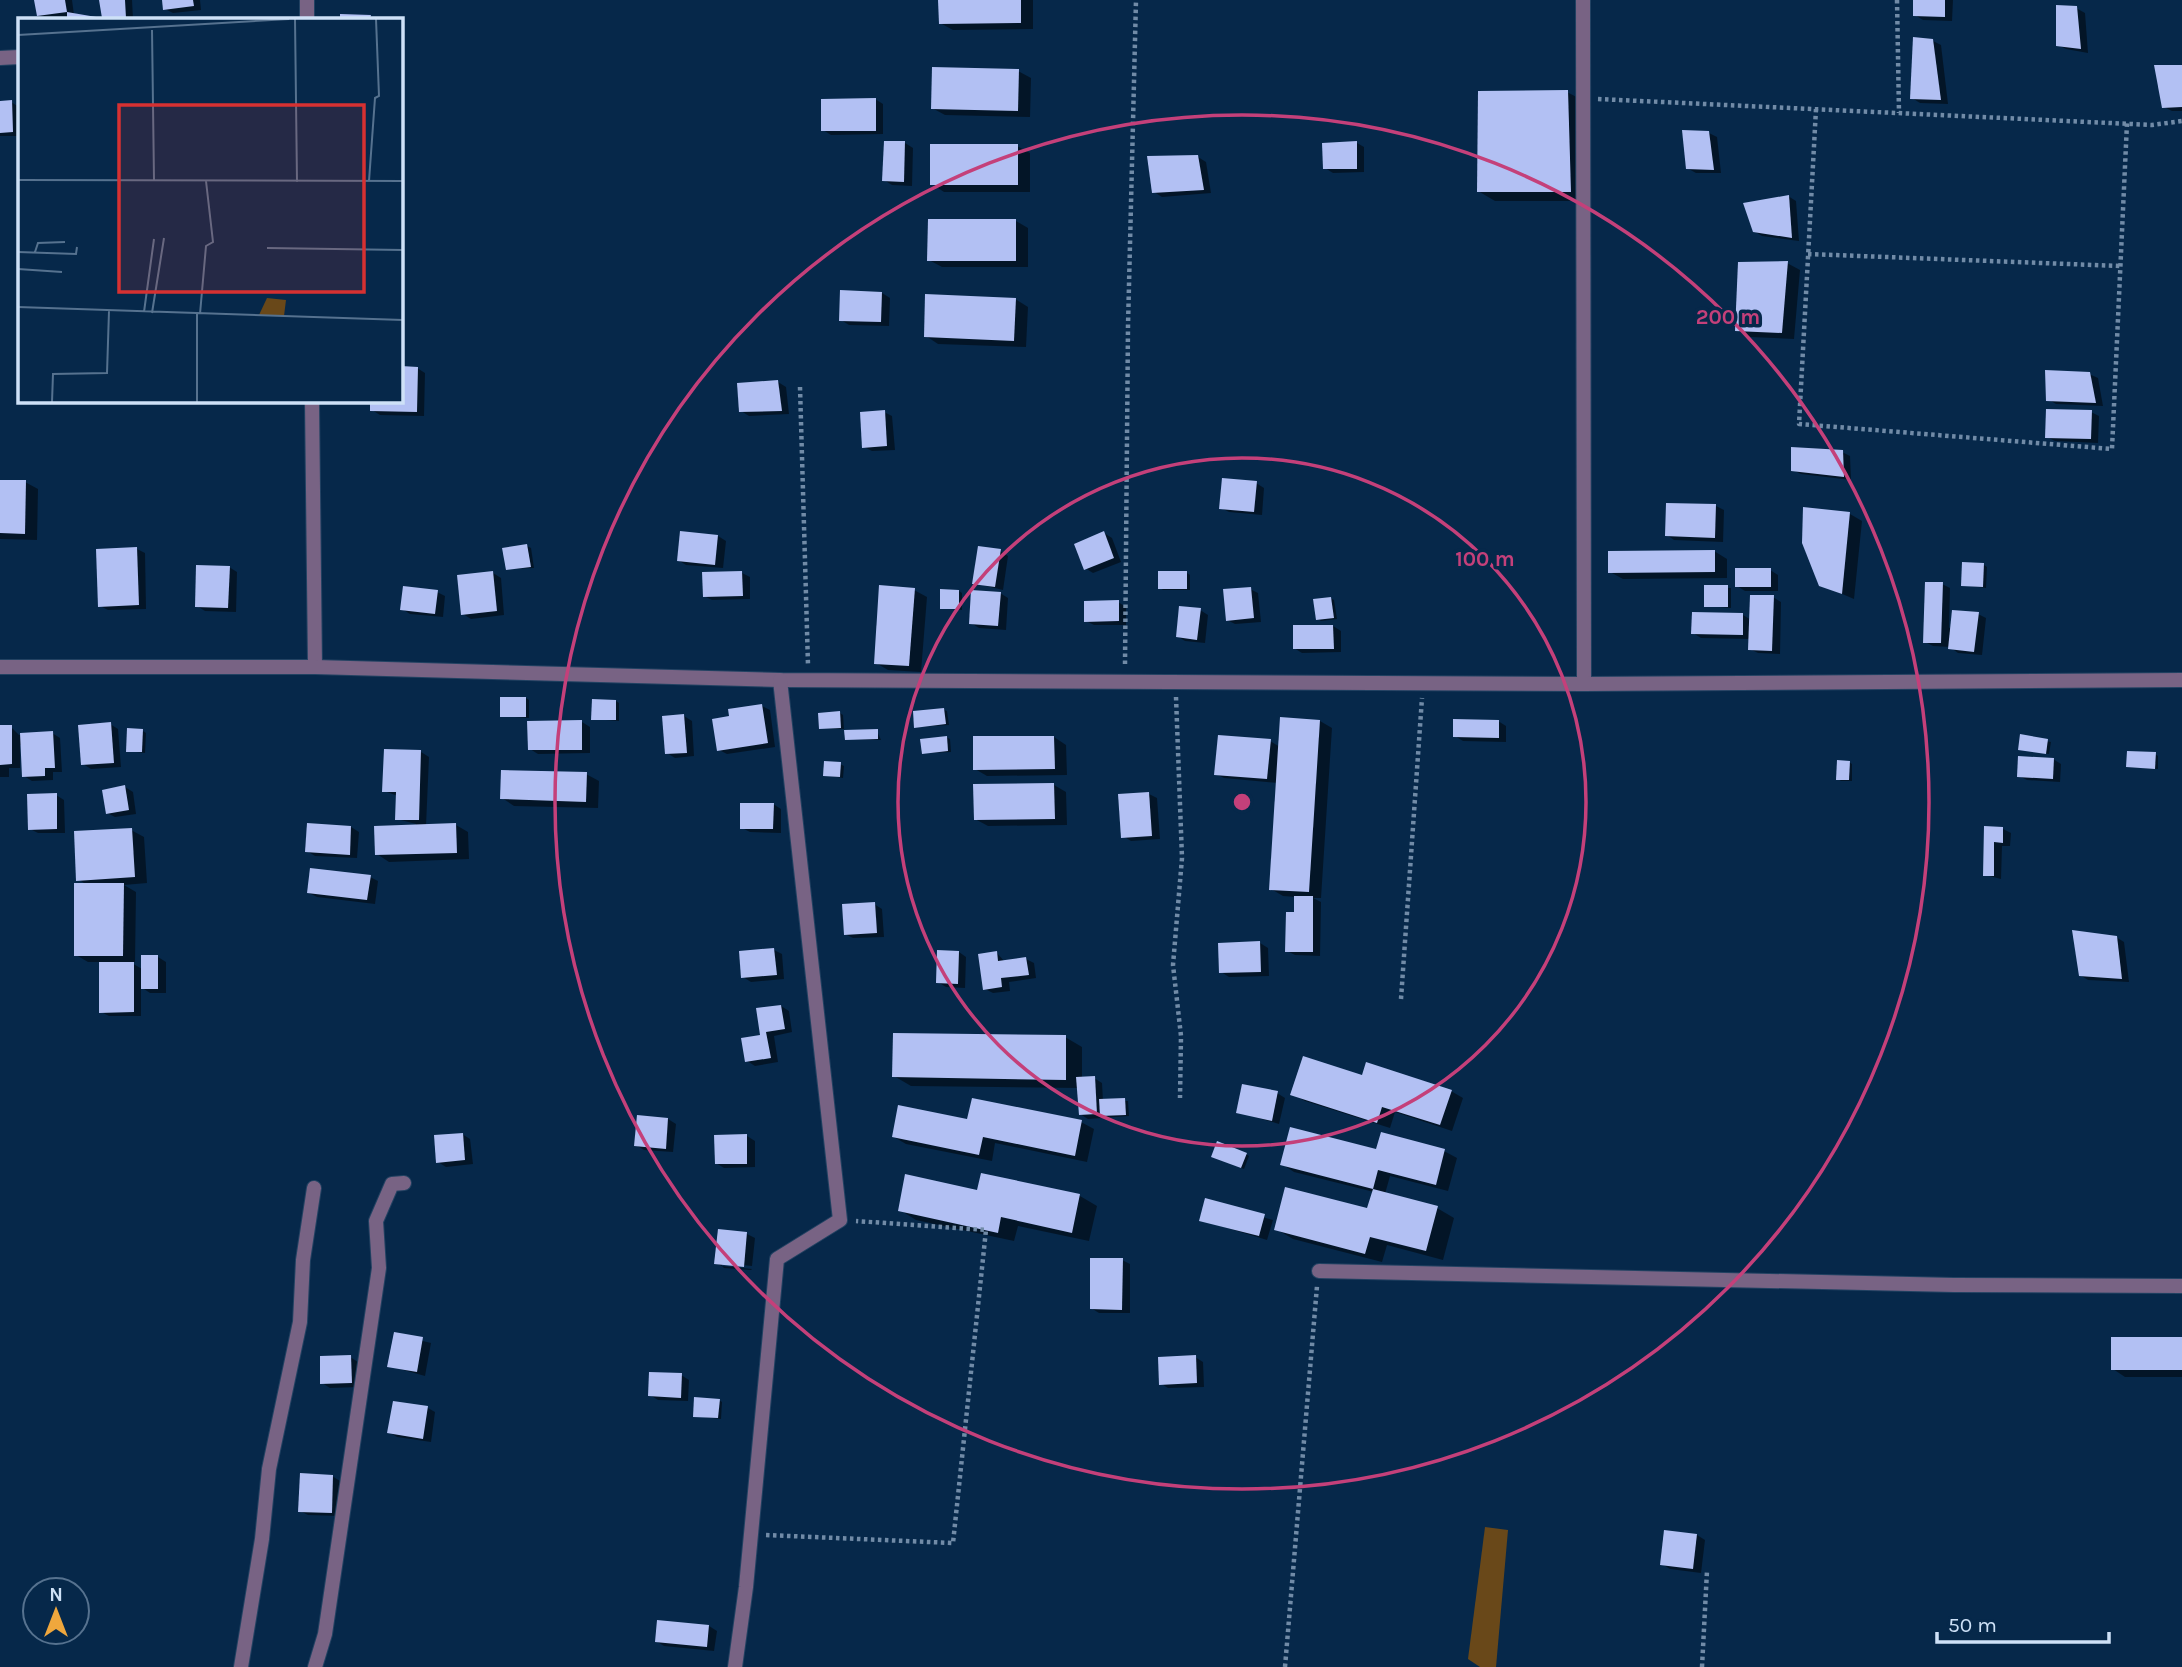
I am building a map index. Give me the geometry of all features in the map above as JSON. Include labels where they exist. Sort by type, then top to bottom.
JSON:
[{"type":"street","points":[[307,0],[307,18]]},
{"type":"street","points":[[1583,0],[1584,684]]},
{"type":"street","points":[[0,58],[18,57]]},
{"type":"street","points":[[312,402],[315,667]]},
{"type":"street","points":[[0,667],[315,667],[780,680],[1584,684],[2182,680]]},
{"type":"street","points":[[735,1667],[751,1535],[777,1259],[840,1220],[780,680]]},
{"type":"street","points":[[315,1667],[325,1634],[379,1268],[376,1221],[392,1184],[404,1183]]},
{"type":"street","points":[[241,1667],[262,1539],[269,1469],[300,1322],[303,1260],[314,1188]]},
{"type":"street","points":[[1319,1271],[1954,1285],[2182,1286]]},
{"type":"path","points":[[1124,681],[1136,0]]},
{"type":"path","points":[[1897,0],[1899,113]]},
{"type":"path","points":[[1583,98],[2127,123],[2182,121]]},
{"type":"path","points":[[1816,109],[1799,424],[2112,449],[2127,123]]},
{"type":"path","points":[[1808,254],[2120,266]]},
{"type":"path","points":[[800,387],[808,680]]},
{"type":"path","points":[[1177,682],[1175,721],[1181,789],[1182,859],[1172,965],[1181,1036],[1180,1098]]},
{"type":"path","points":[[1401,999],[1423,683]]},
{"type":"path","points":[[751,1535],[953,1543],[986,1230],[840,1220]]},
{"type":"path","points":[[1285,1667],[1319,1271]]},
{"type":"path","points":[[1702,1667],[1707,1571]]},
{"type":"shaded area","points":[[1485,1527],[1508,1530],[1496,1667],[1480,1667],[1468,1659]]},
{"type":"building","points":[[34,0],[65,0],[67,12],[37,16]]},
{"type":"building","points":[[99,0],[125,0],[126,18],[102,18]]},
{"type":"building","points":[[162,0],[193,0],[194,6],[163,10]]},
{"type":"building","points":[[938,0],[1021,0],[1021,23],[939,24]]},
{"type":"building","points":[[1913,0],[1945,0],[1945,17],[1913,16]]},
{"type":"building","points":[[2056,5],[2077,6],[2081,49],[2056,46]]},
{"type":"building","points":[[67,12],[102,18],[67,18]]},
{"type":"building","points":[[340,14],[371,15],[370,18],[340,18]]},
{"type":"building","points":[[1913,37],[1933,39],[1941,100],[1910,99]]},
{"type":"building","points":[[2154,65],[2182,65],[2182,107],[2162,108]]},
{"type":"building","points":[[932,67],[1019,69],[1018,111],[931,109]]},
{"type":"building","points":[[1568,90],[1571,192],[1477,192],[1478,91]]},
{"type":"building","points":[[876,98],[876,131],[821,131],[821,99]]},
{"type":"building","points":[[12,100],[13,132],[0,133],[0,101]]},
{"type":"building","points":[[1682,130],[1709,131],[1714,170],[1686,169]]},
{"type":"building","points":[[884,141],[905,141],[904,182],[882,181]]},
{"type":"building","points":[[1357,141],[1357,169],[1323,169],[1322,143]]},
{"type":"building","points":[[930,144],[1018,144],[1018,185],[930,185]]},
{"type":"building","points":[[1198,155],[1204,190],[1152,193],[1147,156]]},
{"type":"building","points":[[1789,195],[1792,238],[1753,232],[1743,203]]},
{"type":"building","points":[[928,219],[1016,219],[1016,261],[927,261]]},
{"type":"building","points":[[1788,261],[1782,333],[1735,331],[1738,262]]},
{"type":"building","points":[[840,290],[882,292],[881,322],[839,321]]},
{"type":"building","points":[[925,294],[1016,298],[1014,341],[924,337]]},
{"type":"building","points":[[402,366],[418,367],[417,412],[370,411],[370,402],[402,402]]},
{"type":"building","points":[[2045,370],[2090,372],[2096,403],[2046,401]]},
{"type":"building","points":[[778,380],[782,411],[739,412],[737,383]]},
{"type":"building","points":[[2046,409],[2092,410],[2091,439],[2045,438]]},
{"type":"building","points":[[885,410],[887,446],[862,448],[860,412]]},
{"type":"building","points":[[1791,447],[1843,450],[1844,477],[1791,471]]},
{"type":"building","points":[[1222,478],[1257,481],[1254,512],[1219,509]]},
{"type":"building","points":[[0,480],[26,480],[25,534],[0,533]]},
{"type":"building","points":[[1666,503],[1716,504],[1715,538],[1665,536]]},
{"type":"building","points":[[1803,507],[1850,512],[1842,594],[1819,586],[1802,543]]},
{"type":"building","points":[[680,531],[718,535],[715,565],[677,561]]},
{"type":"building","points":[[1104,531],[1114,558],[1084,570],[1074,544]]},
{"type":"building","points":[[527,544],[531,567],[506,570],[502,548]]},
{"type":"building","points":[[978,546],[1001,549],[995,587],[972,584]]},
{"type":"building","points":[[137,547],[139,605],[98,607],[96,549]]},
{"type":"building","points":[[1715,550],[1715,572],[1608,573],[1608,551]]},
{"type":"building","points":[[1962,562],[1984,563],[1983,587],[1961,586]]},
{"type":"building","points":[[196,565],[230,566],[228,608],[195,607]]},
{"type":"building","points":[[1735,568],[1771,568],[1771,587],[1735,587]]},
{"type":"building","points":[[493,571],[497,611],[461,615],[457,575]]},
{"type":"building","points":[[742,571],[743,596],[703,597],[702,572]]},
{"type":"building","points":[[1158,571],[1187,571],[1187,589],[1158,589]]},
{"type":"building","points":[[1925,582],[1943,582],[1941,643],[1923,643]]},
{"type":"building","points":[[879,585],[915,588],[909,666],[874,664]]},
{"type":"building","points":[[1704,585],[1728,585],[1728,607],[1704,607]]},
{"type":"building","points":[[403,586],[438,590],[435,614],[400,610]]},
{"type":"building","points":[[1251,587],[1254,618],[1226,621],[1223,589]]},
{"type":"building","points":[[940,589],[959,590],[959,609],[940,609]]},
{"type":"building","points":[[971,590],[1001,592],[998,626],[969,624]]},
{"type":"building","points":[[1750,595],[1774,595],[1772,651],[1748,650]]},
{"type":"building","points":[[1331,597],[1334,618],[1316,620],[1313,599]]},
{"type":"building","points":[[1119,600],[1119,621],[1084,622],[1084,601]]},
{"type":"building","points":[[1179,606],[1201,608],[1197,640],[1176,637]]},
{"type":"building","points":[[1952,610],[1979,612],[1974,652],[1948,649]]},
{"type":"building","points":[[1692,612],[1743,613],[1743,635],[1691,634]]},
{"type":"building","points":[[1293,625],[1333,625],[1334,649],[1293,649]]},
{"type":"building","points":[[500,697],[526,697],[526,717],[500,717]]},
{"type":"building","points":[[592,699],[616,700],[616,720],[591,720]]},
{"type":"building","points":[[762,704],[768,743],[717,751],[712,719],[729,716],[728,709]]},
{"type":"building","points":[[944,708],[946,724],[914,728],[913,711]]},
{"type":"building","points":[[840,711],[841,728],[819,729],[818,713]]},
{"type":"building","points":[[684,714],[687,753],[665,754],[662,716]]},
{"type":"building","points":[[1280,717],[1320,720],[1309,892],[1269,890]]},
{"type":"building","points":[[1453,719],[1499,720],[1499,738],[1453,737]]},
{"type":"building","points":[[582,720],[582,750],[528,750],[527,721]]},
{"type":"building","points":[[111,722],[114,763],[81,765],[78,725]]},
{"type":"building","points":[[0,725],[12,725],[12,764],[0,765]]},
{"type":"building","points":[[127,728],[143,729],[142,752],[126,752]]},
{"type":"building","points":[[878,729],[878,739],[845,740],[844,730]]},
{"type":"building","points":[[53,731],[55,768],[45,768],[45,776],[22,777],[20,733]]},
{"type":"building","points":[[2020,734],[2048,739],[2046,754],[2018,750]]},
{"type":"building","points":[[1218,735],[1271,739],[1267,779],[1214,775]]},
{"type":"building","points":[[947,736],[948,751],[922,754],[920,739]]},
{"type":"building","points":[[973,736],[1054,736],[1055,769],[973,770]]},
{"type":"building","points":[[384,749],[421,750],[419,820],[395,820],[396,792],[382,792]]},
{"type":"building","points":[[2127,751],[2156,752],[2155,769],[2126,767]]},
{"type":"building","points":[[2018,756],[2054,758],[2053,779],[2017,777]]},
{"type":"building","points":[[1837,760],[1850,761],[1849,780],[1836,780]]},
{"type":"building","points":[[824,761],[841,762],[840,777],[823,776]]},
{"type":"building","points":[[501,770],[587,772],[586,802],[500,799]]},
{"type":"building","points":[[1054,783],[1055,819],[974,820],[973,784]]},
{"type":"building","points":[[125,785],[129,810],[106,814],[102,790]]},
{"type":"building","points":[[1149,792],[1152,836],[1121,838],[1118,794]]},
{"type":"building","points":[[57,793],[57,829],[28,830],[27,794]]},
{"type":"building","points":[[740,803],[774,803],[773,829],[740,829]]},
{"type":"building","points":[[307,823],[351,826],[350,855],[305,852]]},
{"type":"building","points":[[456,823],[457,853],[375,855],[374,826]]},
{"type":"building","points":[[1984,826],[2003,827],[2003,843],[1994,842],[1994,876],[1983,876]]},
{"type":"building","points":[[132,828],[135,877],[76,881],[74,831]]},
{"type":"building","points":[[310,868],[371,875],[367,900],[307,893]]},
{"type":"building","points":[[74,883],[124,883],[123,956],[74,956]]},
{"type":"building","points":[[1294,896],[1313,896],[1313,952],[1285,952],[1286,912],[1294,912]]},
{"type":"building","points":[[875,902],[877,933],[844,935],[842,904]]},
{"type":"building","points":[[2072,930],[2117,936],[2122,979],[2079,976]]},
{"type":"building","points":[[1260,941],[1261,972],[1219,973],[1218,943]]},
{"type":"building","points":[[774,948],[777,975],[741,978],[739,951]]},
{"type":"building","points":[[937,950],[959,951],[958,984],[936,983]]},
{"type":"building","points":[[997,951],[998,961],[1026,957],[1029,975],[1001,978],[1002,987],[983,990],[978,954]]},
{"type":"building","points":[[141,955],[158,955],[158,989],[141,989]]},
{"type":"building","points":[[99,962],[134,962],[134,1012],[99,1013]]},
{"type":"building","points":[[781,1005],[785,1029],[766,1032],[771,1058],[745,1062],[741,1038],[760,1035],[756,1008]]},
{"type":"building","points":[[893,1033],[1066,1035],[1066,1080],[892,1077]]},
{"type":"building","points":[[1303,1056],[1362,1075],[1366,1062],[1452,1090],[1440,1125],[1382,1107],[1377,1123],[1290,1095]]},
{"type":"building","points":[[1095,1076],[1097,1114],[1079,1115],[1076,1077]]},
{"type":"building","points":[[1242,1084],[1278,1091],[1272,1121],[1236,1113]]},
{"type":"building","points":[[972,1098],[1082,1120],[1075,1156],[983,1137],[979,1155],[892,1137],[898,1105],[967,1119]]},
{"type":"building","points":[[1125,1098],[1126,1115],[1100,1116],[1099,1099]]},
{"type":"building","points":[[637,1115],[668,1118],[666,1149],[634,1146]]},
{"type":"building","points":[[1290,1127],[1376,1149],[1381,1132],[1445,1149],[1436,1185],[1378,1170],[1373,1189],[1280,1165]]},
{"type":"building","points":[[463,1133],[465,1160],[436,1163],[434,1135]]},
{"type":"building","points":[[747,1134],[747,1164],[715,1164],[714,1135]]},
{"type":"building","points":[[1217,1141],[1247,1153],[1241,1168],[1211,1157]]},
{"type":"building","points":[[981,1173],[1080,1194],[1072,1233],[1001,1217],[998,1233],[898,1211],[905,1174],[977,1190]]},
{"type":"building","points":[[1285,1187],[1367,1208],[1373,1189],[1438,1206],[1426,1251],[1370,1237],[1365,1254],[1274,1230]]},
{"type":"building","points":[[1205,1198],[1265,1214],[1259,1236],[1199,1221]]},
{"type":"building","points":[[718,1229],[747,1232],[744,1267],[714,1264]]},
{"type":"building","points":[[1090,1258],[1123,1258],[1122,1310],[1090,1309]]},
{"type":"building","points":[[394,1332],[423,1337],[417,1372],[387,1367]]},
{"type":"building","points":[[2111,1337],[2182,1337],[2182,1370],[2111,1370]]},
{"type":"building","points":[[351,1355],[352,1383],[320,1384],[320,1356]]},
{"type":"building","points":[[1196,1355],[1197,1383],[1159,1385],[1158,1357]]},
{"type":"building","points":[[649,1372],[682,1373],[681,1398],[648,1396]]},
{"type":"building","points":[[694,1397],[720,1399],[718,1418],[693,1417]]},
{"type":"building","points":[[393,1401],[428,1406],[423,1439],[387,1433]]},
{"type":"building","points":[[300,1473],[333,1475],[332,1513],[298,1512]]},
{"type":"building","points":[[1664,1530],[1697,1534],[1693,1569],[1660,1565]]},
{"type":"building","points":[[657,1620],[709,1625],[707,1647],[655,1642]]}]
